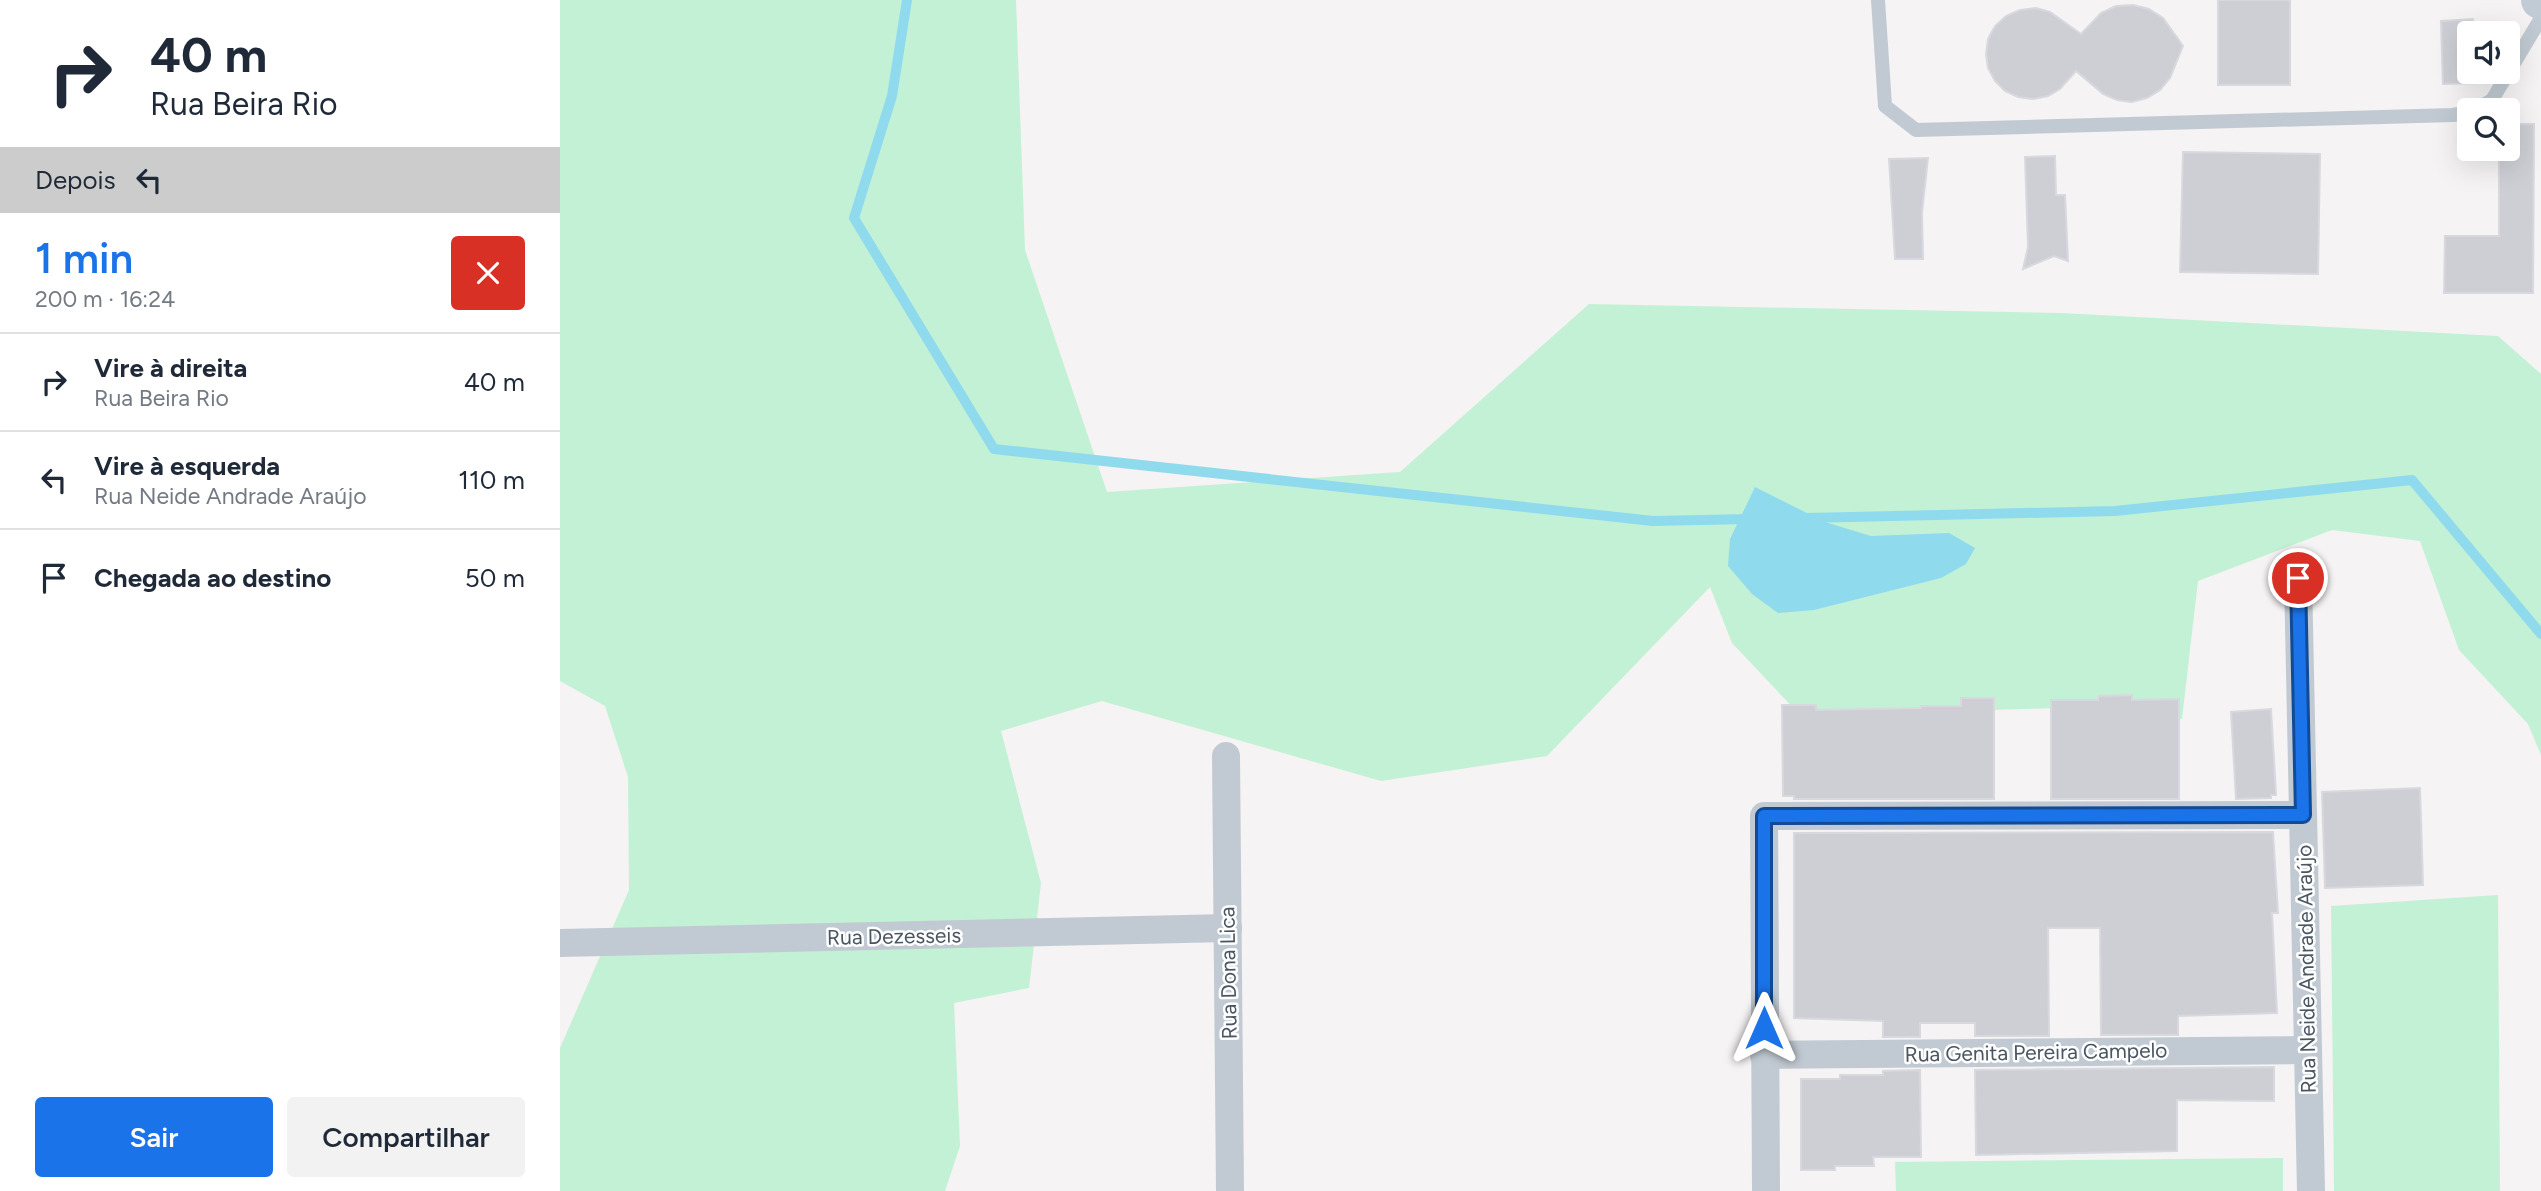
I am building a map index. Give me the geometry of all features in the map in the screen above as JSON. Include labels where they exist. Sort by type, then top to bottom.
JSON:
[{"type":"street","name":"Rua Neide Andrade Araújo","points":[[2298,578],[2311,1191]]},
{"type":"street","name":"Rua Dona Lica","points":[[1226,756],[1230,1191]]},
{"type":"street","points":[[1766,1191],[1764,816],[2303,815]]},
{"type":"street","name":"Rua Dezesseis","points":[[560,943],[1228,928]]},
{"type":"street","name":"Rua Genita Pereira Campelo","points":[[1764,1055],[2308,1050]]},
{"type":"lane","points":[[1878,0],[1885,106],[1916,130],[2457,114]]},
{"type":"lane","points":[[2493,98],[2541,18]]},
{"type":"green space","points":[[560,0],[1016,0],[1025,250],[1107,492],[1400,472],[1589,304],[2061,313],[2498,336],[2541,374],[2541,755],[2528,724],[2459,650],[2420,541],[2332,530],[2198,581],[2182,719],[2101,707],[1800,715],[1732,643],[1710,587],[1547,756],[1381,781],[1102,701],[1001,731],[1041,883],[1029,988],[954,1003],[960,1146],[945,1191],[560,1191],[560,1048],[629,890],[628,777],[605,706],[560,681]]},
{"type":"green space","points":[[2498,895],[2500,1191],[2334,1191],[2331,906]]},
{"type":"green space","points":[[2283,1158],[2283,1191],[1896,1191],[1895,1162]]},
{"type":"water","points":[[1755,487],[1825,522],[1871,536],[1949,533],[1975,548],[1966,564],[1941,578],[1814,610],[1778,613],[1752,594],[1728,566],[1730,539]]},
{"type":"building","points":[[2218,0],[2290,0],[2290,85],[2218,85]]},
{"type":"building","points":[[2133,5],[2149,9],[2163,18],[2183,46],[2170,78],[2160,90],[2147,98],[2132,102],[2117,100],[2103,94],[2076,71],[2060,89],[2048,96],[2033,99],[2018,97],[2005,91],[1988,68],[1988,39],[1995,26],[2006,16],[2020,10],[2036,8],[2050,12],[2081,34],[2101,13],[2116,6]]},
{"type":"building","points":[[2473,19],[2457,21],[2457,84],[2443,84],[2441,21]]},
{"type":"building","points":[[2520,124],[2534,124],[2533,293],[2444,293],[2445,236],[2499,236],[2499,161],[2520,161]]},
{"type":"building","points":[[2183,152],[2320,154],[2318,274],[2180,272]]},
{"type":"building","points":[[2055,156],[2056,195],[2065,195],[2068,261],[2054,256],[2023,269],[2028,247],[2025,157]]},
{"type":"building","points":[[1928,158],[1922,213],[1923,259],[1895,259],[1889,159]]},
{"type":"building","points":[[2132,695],[2132,700],[2179,699],[2179,799],[2051,799],[2051,700],[2098,700],[2098,696]]},
{"type":"building","points":[[1961,698],[1994,698],[1994,799],[1794,799],[1794,796],[1783,796],[1782,705],[1816,705],[1816,710],[1921,708],[1961,706]]},
{"type":"building","points":[[2271,709],[2276,795],[2271,795],[2271,798],[2236,799],[2231,712]]},
{"type":"building","points":[[2420,788],[2423,885],[2325,888],[2322,792]]},
{"type":"building","points":[[2273,832],[2278,913],[2272,913],[2277,1013],[2178,1016],[2178,1035],[2101,1035],[2100,928],[2048,928],[2049,1036],[1975,1036],[1975,1023],[1920,1023],[1920,1037],[1883,1037],[1883,1021],[1794,1018],[1794,833]]},
{"type":"building","points":[[2274,1067],[2274,1101],[2177,1100],[2177,1151],[1976,1155],[1975,1070]]},
{"type":"building","points":[[1920,1070],[1921,1157],[1873,1157],[1874,1166],[1835,1166],[1835,1170],[1801,1170],[1801,1079],[1840,1079],[1840,1075],[1883,1075],[1883,1071]]},
{"type":"waterway","points":[[907,0],[892,96],[854,218],[994,449],[1653,521],[1749,519]]},
{"type":"waterway","points":[[1806,518],[2115,511],[2412,480],[2541,634]]},
{"type":"route","points":[[1764,1028],[1764,816],[2303,815],[2298,578]]}]
